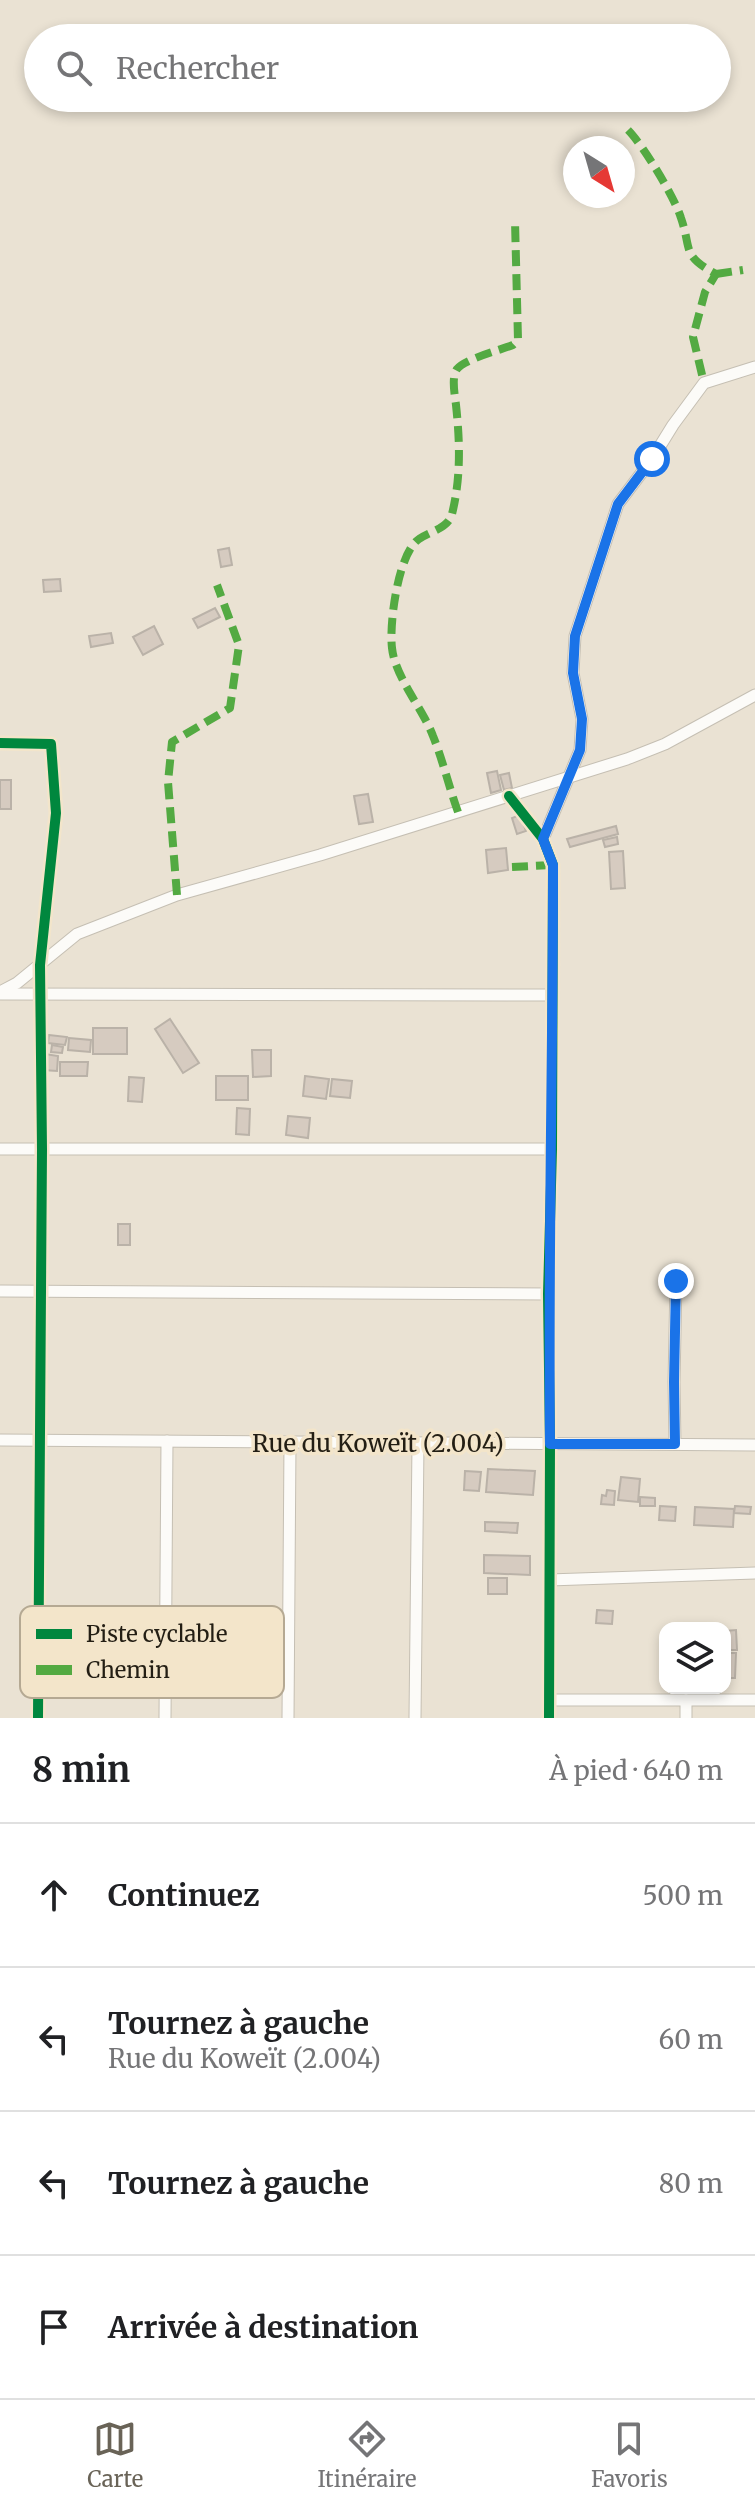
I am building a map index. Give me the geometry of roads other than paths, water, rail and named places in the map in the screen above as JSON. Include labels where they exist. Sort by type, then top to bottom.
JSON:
[{"type":"street","points":[[543,839],[580,750],[582,719],[573,673],[575,636],[618,504],[704,383],[755,367]]},
{"type":"street","points":[[0,993],[17,983],[77,934],[177,895],[568,779],[665,744],[755,695]]},
{"type":"street","points":[[0,743],[51,744],[56,813],[40,965],[42,1149],[38,1606]]},
{"type":"street","points":[[509,796],[543,839],[553,865],[548,1294],[549,1718]]},
{"type":"street","points":[[0,993],[552,995]]},
{"type":"street","points":[[0,1149],[552,1149]]},
{"type":"street","points":[[675,1444],[676,1281]]},
{"type":"street","points":[[0,1291],[548,1294]]},
{"type":"street","name":"Rue du Koweït (2.004)","points":[[0,1440],[755,1445]]},
{"type":"street","points":[[166,1606],[167,1441]]},
{"type":"street","points":[[288,1718],[290,1442]]},
{"type":"street","points":[[415,1718],[418,1443]]},
{"type":"street","points":[[549,1580],[755,1573]]},
{"type":"street","points":[[38,1698],[38,1718]]},
{"type":"street","points":[[165,1698],[165,1718]]},
{"type":"street","points":[[549,1700],[755,1700]]},
{"type":"street","points":[[686,1700],[686,1718]]}]
